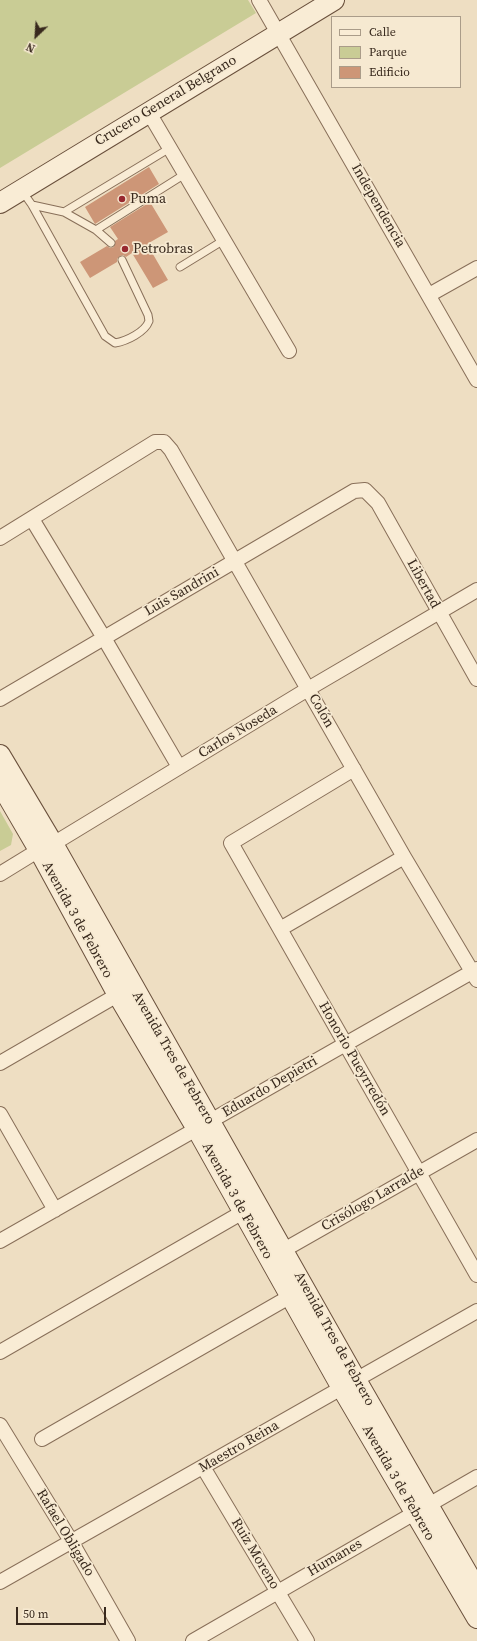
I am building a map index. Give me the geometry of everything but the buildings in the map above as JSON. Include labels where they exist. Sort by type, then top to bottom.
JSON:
[{"type":"main road","name":"Crucero General Belgrano","points":[[0,203],[26,197],[148,112],[334,0]]},
{"type":"main road","name":"Avenida Tres de Febrero","points":[[0,755],[46,847],[349,1384],[421,1509],[477,1590]]},
{"type":"main road","name":"Avenida 3 de Febrero","points":[[0,783],[46,847]]},
{"type":"main road","name":"Avenida 3 de Febrero","points":[[203,1126],[243,1212],[276,1254],[291,1296],[349,1384]]},
{"type":"main road","name":"Avenida 3 de Febrero","points":[[421,1509],[477,1618]]},
{"type":"street","name":"Independencia","points":[[259,0],[477,380]]},
{"type":"street","points":[[148,112],[289,351]]},
{"type":"street","points":[[429,295],[477,268]]},
{"type":"street","name":"Colón","points":[[32,519],[155,442],[164,442],[172,450],[404,857],[475,974]]},
{"type":"street","name":"Luis Sandrini","points":[[0,699],[354,491],[365,490]]},
{"type":"street","name":"Libertad","points":[[365,490],[378,503],[477,680]]},
{"type":"street","points":[[0,538],[32,519],[104,638],[179,767]]},
{"type":"street","name":"Carlos Noseda","points":[[0,874],[308,689],[477,590]]},
{"type":"street","name":"Honorio Pueyrredón","points":[[354,769],[231,843],[420,1172],[477,1275]]},
{"type":"street","points":[[280,929],[404,857]]},
{"type":"street","name":"Eduardo Depietri","points":[[0,1242],[346,1044],[475,974]]},
{"type":"street","points":[[0,1063],[126,991]]},
{"type":"street","points":[[0,1114],[55,1210]]},
{"type":"street","name":"Crisólogo Larralde","points":[[276,1254],[477,1140]]},
{"type":"street","points":[[0,1352],[243,1212]]},
{"type":"street","points":[[42,1439],[291,1296]]},
{"type":"street","name":"Maestro Reina","points":[[0,1582],[477,1311]]},
{"type":"street","name":"Rafael Obligado","points":[[0,1425],[71,1542],[128,1641]]},
{"type":"street","name":"Ruiz Moreno","points":[[203,1467],[307,1641]]},
{"type":"street","name":"Humanes","points":[[193,1641],[477,1477]]},
{"type":"lane","points":[[64,212],[170,148]]},
{"type":"lane","points":[[96,230],[185,174]]},
{"type":"lane","points":[[26,197],[64,212],[96,230],[110,244]]},
{"type":"lane","points":[[26,197],[105,336],[115,343],[120,342],[145,329],[150,321],[122,260]]},
{"type":"lane","points":[[180,267],[224,240]]},
{"type":"green space","points":[[0,0],[248,0],[256,13],[0,168]]},
{"type":"green space","points":[[0,811],[13,834],[11,845],[0,851]]},
{"type":"place","name":"Puma","points":[[122,199]]},
{"type":"place","name":"Petrobras","points":[[125,249]]}]
